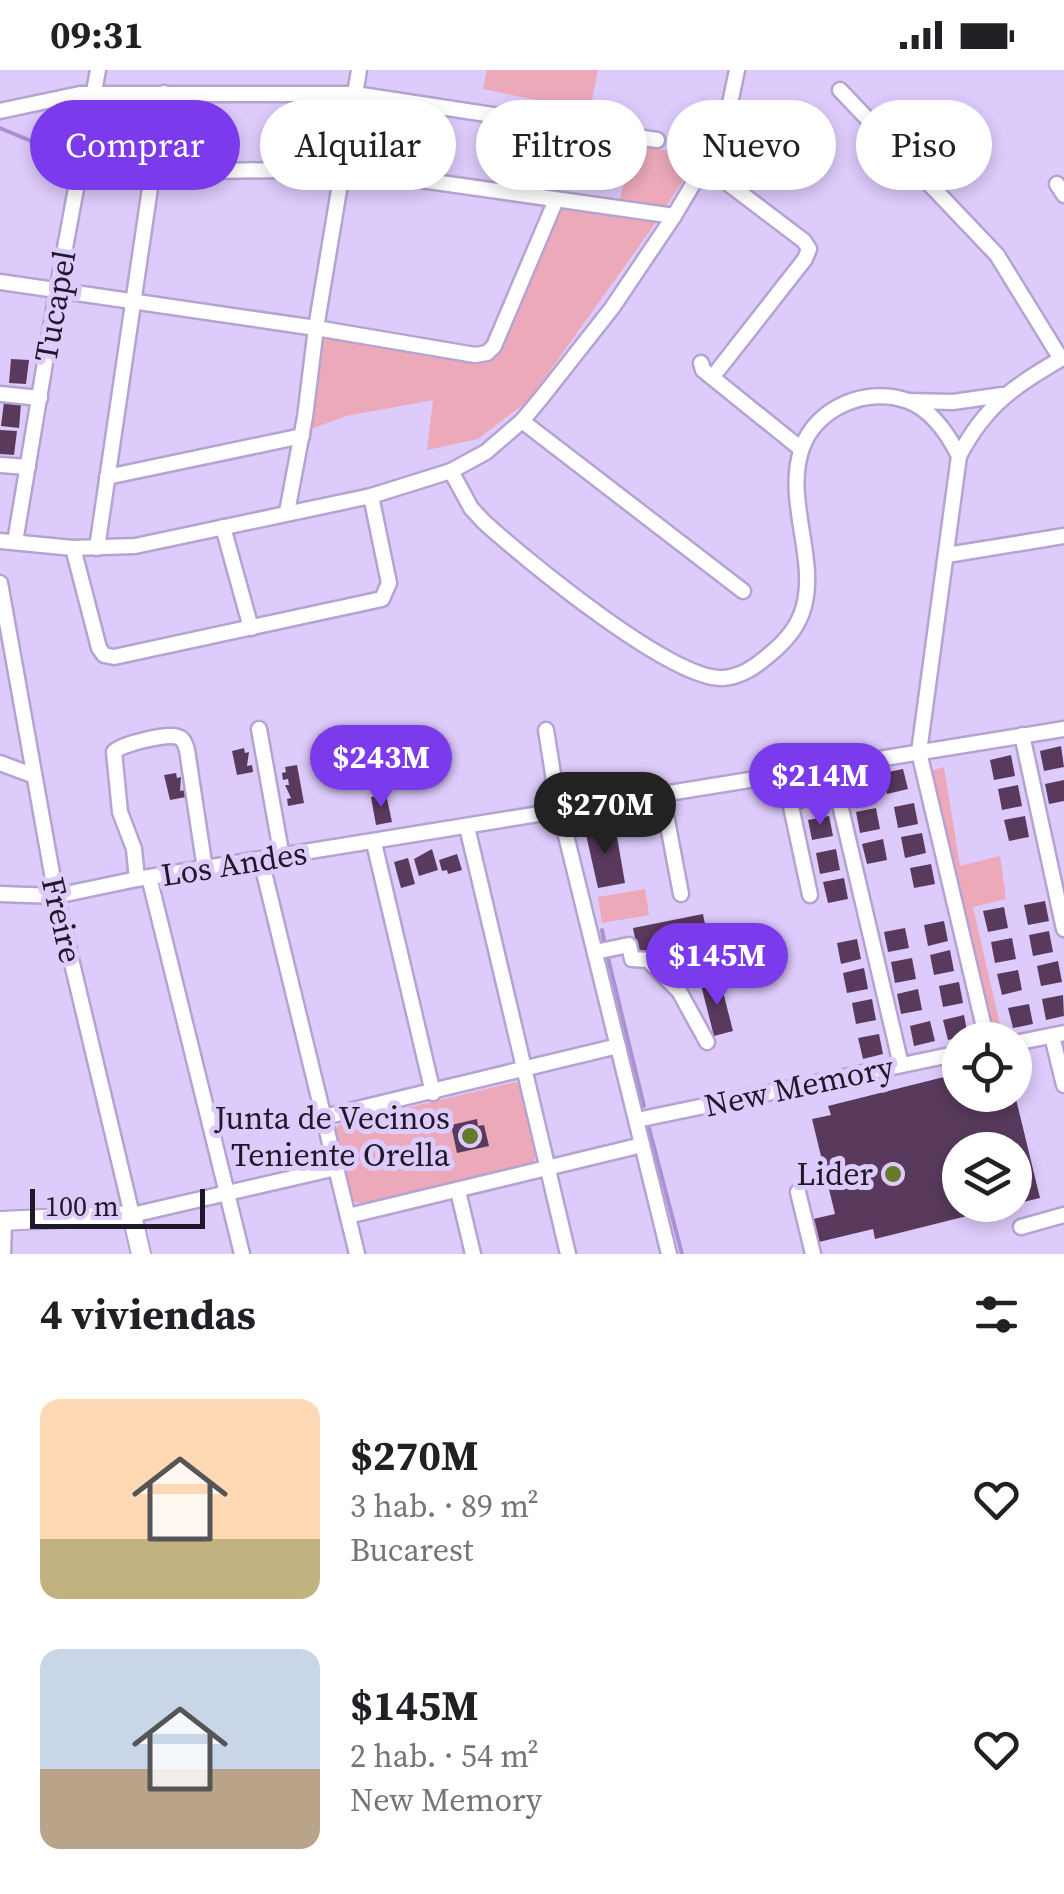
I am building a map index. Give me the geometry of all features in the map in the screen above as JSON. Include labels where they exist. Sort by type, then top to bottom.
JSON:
[{"type":"main road","points":[[2,1221],[132,1216]]},
{"type":"main road","name":"Freire","points":[[132,1216],[141,1254]]},
{"type":"street","name":"Tucapel","points":[[8,542],[28,467],[98,70]]},
{"type":"street","points":[[354,100],[359,70]]},
{"type":"street","points":[[731,100],[737,70]]},
{"type":"street","points":[[840,90],[997,254],[1062,358],[1003,395],[982,416],[958,456],[919,752],[983,1022]]},
{"type":"street","points":[[0,111],[80,94],[355,94],[656,140]]},
{"type":"street","points":[[163,100],[164,94]]},
{"type":"street","points":[[456,186],[674,216]]},
{"type":"street","points":[[98,548],[150,190]]},
{"type":"street","points":[[287,512],[340,190]]},
{"type":"street","points":[[8,542],[73,548],[135,546],[371,496],[451,471],[486,452],[522,421],[612,308],[690,190]]},
{"type":"street","points":[[718,370],[805,259],[808,249],[736,190]]},
{"type":"street","points":[[0,282],[316,328],[476,356],[494,346],[556,200]]},
{"type":"street","points":[[701,363],[704,370],[802,449]]},
{"type":"street","points":[[0,394],[40,398]]},
{"type":"street","points":[[451,471],[471,508],[484,522],[546,572],[672,663],[720,678],[749,671],[770,654],[798,623],[804,607],[798,486],[802,449],[815,423],[839,405],[883,397],[953,402],[1003,395]]},
{"type":"street","points":[[909,401],[938,424],[958,456]]},
{"type":"street","points":[[522,421],[743,591]]},
{"type":"street","points":[[108,477],[302,436]]},
{"type":"street","points":[[0,464],[28,467]]},
{"type":"street","points":[[73,548],[104,655],[114,657],[376,602],[386,595],[389,584],[371,496]]},
{"type":"street","points":[[223,527],[251,628]]},
{"type":"street","points":[[947,555],[1064,536]]},
{"type":"street","name":"Freire","points":[[0,582],[7,661],[56,896],[132,1216]]},
{"type":"street","points":[[259,728],[282,857]]},
{"type":"street","name":"Los Andes","points":[[0,894],[56,896],[143,878],[1064,729]]},
{"type":"street","points":[[546,730],[562,810],[603,950],[618,1046],[669,1254]]},
{"type":"street","points":[[1022,735],[1059,881],[1064,928]]},
{"type":"street","points":[[206,869],[183,740],[175,736],[124,744],[116,749],[120,812],[143,878],[242,1254]]},
{"type":"street","points":[[0,763],[32,774]]},
{"type":"street","points":[[831,766],[901,1065]]},
{"type":"street","points":[[784,774],[810,895]]},
{"type":"street","points":[[662,794],[681,894]]},
{"type":"street","points":[[467,827],[568,1254]]},
{"type":"street","points":[[374,843],[433,1093]]},
{"type":"street","points":[[261,860],[357,1254]]},
{"type":"street","points":[[603,950],[629,945],[632,959],[648,960],[679,991],[707,1042]]},
{"type":"street","points":[[1032,1039],[1058,1034],[1064,1085]]},
{"type":"street","points":[[324,1117],[618,1046]]},
{"type":"street","name":"New Memory","points":[[637,1120],[942,1057]]},
{"type":"street","points":[[348,1216],[642,1145]]},
{"type":"street","points":[[132,1216],[336,1168]]},
{"type":"street","points":[[458,1191],[473,1254]]},
{"type":"street","points":[[798,1192],[813,1254]]},
{"type":"street","points":[[1021,1226],[1064,1215]]},
{"type":"street","points":[[2,1221],[2,1254]]},
{"type":"shaded area","points":[[487,70],[598,70],[592,100],[536,100],[483,89]]},
{"type":"shaded area","points":[[647,147],[667,150],[667,190],[677,190],[665,208],[619,202],[622,190],[647,190]]},
{"type":"shaded area","points":[[567,206],[657,221],[529,400],[478,439],[427,450],[433,400],[346,416],[311,429],[323,341],[330,336],[492,362],[558,210]]},
{"type":"shaded area","points":[[944,767],[960,866],[1000,856],[1006,899],[973,907],[999,1022],[989,1022],[930,771]]},
{"type":"shaded area","points":[[645,889],[649,915],[602,923],[598,897]]},
{"type":"shaded area","points":[[515,1082],[520,1086],[536,1157],[532,1164],[361,1204],[353,1201],[335,1129],[340,1124]]},
{"type":"building","points":[[11,359],[29,360],[26,384],[9,383]]},
{"type":"building","points":[[4,402],[21,404],[19,428],[1,426]]},
{"type":"building","points":[[0,430],[17,431],[14,455],[0,454]]},
{"type":"building","points":[[1061,746],[1064,767],[1044,771],[1040,751]]},
{"type":"building","points":[[244,748],[245,753],[249,752],[247,766],[252,765],[253,772],[237,775],[232,751]]},
{"type":"building","points":[[1011,755],[1015,776],[994,780],[990,760]]},
{"type":"building","points":[[297,765],[304,803],[288,806],[288,779],[283,780],[282,773],[286,772],[285,767]]},
{"type":"building","points":[[903,769],[908,789],[887,794],[883,773]]},
{"type":"building","points":[[176,773],[177,778],[181,777],[180,791],[185,790],[186,797],[170,800],[164,775]]},
{"type":"building","points":[[868,775],[873,795],[852,799],[848,779]]},
{"type":"building","points":[[1064,780],[1064,801],[1049,804],[1045,784]]},
{"type":"building","points":[[816,784],[820,804],[800,809],[795,788]]},
{"type":"building","points":[[1018,785],[1022,806],[1002,810],[998,789]]},
{"type":"building","points":[[386,794],[392,822],[376,825],[371,797]]},
{"type":"building","points":[[914,803],[918,824],[898,828],[894,807]]},
{"type":"building","points":[[876,808],[880,829],[860,833],[856,812]]},
{"type":"building","points":[[829,816],[833,836],[812,840],[808,820]]},
{"type":"building","points":[[1025,816],[1029,837],[1009,841],[1004,820]]},
{"type":"building","points":[[605,826],[606,832],[616,831],[625,883],[598,888],[585,830]]},
{"type":"building","points":[[922,833],[926,853],[905,858],[901,837]]},
{"type":"building","points":[[883,839],[887,860],[867,864],[862,844]]},
{"type":"building","points":[[432,849],[438,870],[419,876],[414,859]]},
{"type":"building","points":[[836,849],[840,870],[820,874],[816,853]]},
{"type":"building","points":[[457,854],[462,870],[448,874],[447,870],[442,871],[439,860]]},
{"type":"building","points":[[408,858],[415,884],[401,888],[394,862]]},
{"type":"building","points":[[931,864],[935,884],[914,888],[910,868]]},
{"type":"building","points":[[844,878],[848,899],[828,903],[823,882]]},
{"type":"building","points":[[1045,901],[1049,921],[1028,925],[1024,905]]},
{"type":"building","points":[[1004,907],[1008,928],[988,932],[983,911]]},
{"type":"building","points":[[703,914],[708,940],[638,954],[633,928]]},
{"type":"building","points":[[944,921],[948,941],[928,946],[924,925]]},
{"type":"building","points":[[905,928],[909,948],[888,952],[884,932]]},
{"type":"building","points":[[1049,931],[1053,952],[1033,956],[1029,935]]},
{"type":"building","points":[[1012,938],[1016,959],[995,963],[991,942]]},
{"type":"building","points":[[857,939],[861,959],[841,964],[837,943]]},
{"type":"building","points":[[950,950],[954,971],[934,975],[930,955]]},
{"type":"building","points":[[912,958],[916,979],[895,983],[891,962]]},
{"type":"building","points":[[1058,961],[1062,982],[1041,986],[1037,966]]},
{"type":"building","points":[[864,968],[868,989],[847,993],[843,973]]},
{"type":"building","points":[[1018,970],[1022,990],[1002,995],[997,974]]},
{"type":"building","points":[[720,980],[733,1031],[714,1036],[701,985]]},
{"type":"building","points":[[959,982],[963,1003],[943,1007],[939,986]]},
{"type":"building","points":[[918,989],[922,1010],[901,1014],[897,994]]},
{"type":"building","points":[[1063,995],[1064,1016],[1046,1020],[1042,999]]},
{"type":"building","points":[[872,999],[876,1020],[856,1024],[852,1003]]},
{"type":"building","points":[[1029,1004],[1033,1024],[1012,1022],[1008,1008]]},
{"type":"building","points":[[964,1015],[965,1022],[944,1022]]},
{"type":"building","points":[[930,1021],[935,1041],[914,1046],[910,1026]]},
{"type":"building","points":[[879,1034],[883,1054],[863,1059],[858,1038]]},
{"type":"building","name":"Lider","points":[[942,1078],[942,1112],[1019,1112],[1024,1132],[942,1132],[943,1222],[875,1239],[873,1229],[819,1242],[813,1219],[835,1214],[812,1119],[831,1115],[828,1106]]},
{"type":"building","name":"Junta de Vecinos Teniente Orella","points":[[477,1119],[478,1126],[484,1125],[489,1146],[457,1153],[451,1125]]},
{"type":"building","name":"Lider","points":[[1032,1165],[1040,1198],[1032,1200]]},
{"type":"waterway","points":[[0,128],[30,140]]},
{"type":"waterway","points":[[602,930],[605,945]]},
{"type":"waterway","points":[[607,954],[644,1106]]},
{"type":"waterway","points":[[649,1128],[682,1254]]},
{"type":"place","name":"Junta de Vecinos Teniente Orella","points":[[470,1136]]},
{"type":"place","name":"Lider","points":[[893,1174]]}]
